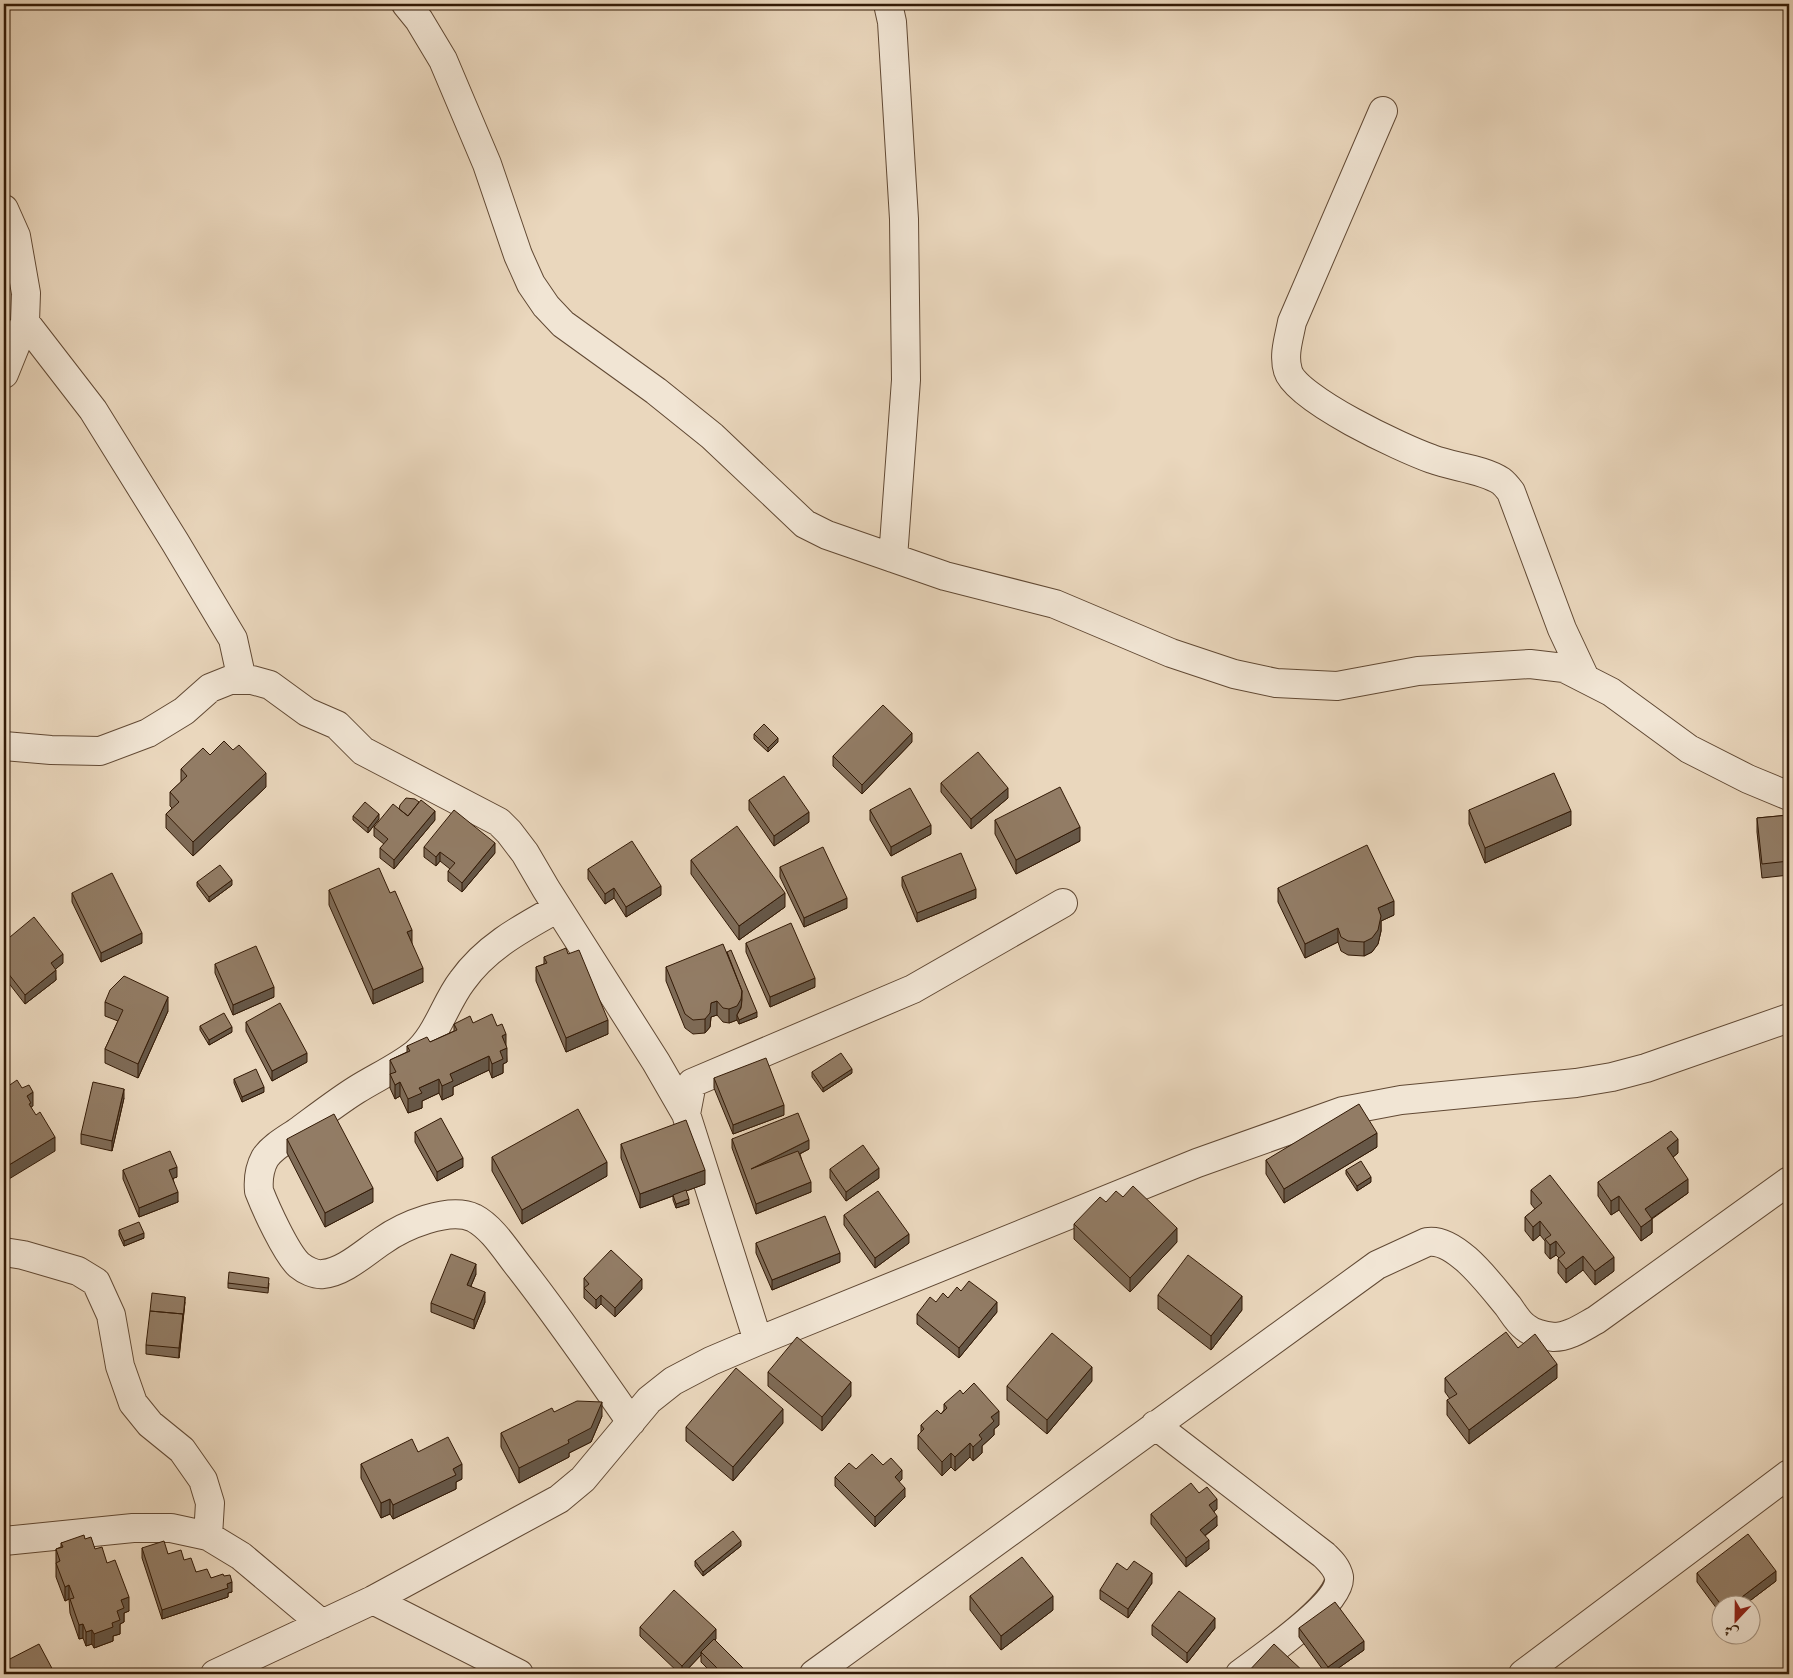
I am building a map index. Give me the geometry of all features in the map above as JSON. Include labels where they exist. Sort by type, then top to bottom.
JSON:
[{"type":"street","points":[[406,4],[419,20],[443,60],[487,164],[521,262],[531,284],[546,306],[563,324],[656,391],[712,436],[806,524],[828,535],[945,576],[1055,604],[1171,653],[1234,674],[1276,683],[1337,686],[1418,671],[1530,664],[1564,668],[1612,692],[1689,749],[1748,779],[1789,796]]},
{"type":"street","points":[[888,4],[892,22],[904,218],[906,361],[893,558]]},
{"type":"street","points":[[1383,111],[1292,322],[1286,350],[1288,372],[1303,391],[1353,424],[1432,459],[1493,476],[1503,482],[1512,492],[1562,629],[1585,678]]},
{"type":"street","points":[[4,209],[16,236],[26,293],[25,322],[4,374]]},
{"type":"street","points":[[25,322],[92,410],[175,542],[233,639],[242,680]]},
{"type":"street","points":[[4,746],[51,750],[100,751],[148,733],[184,712],[210,688],[230,680],[252,680],[270,685],[308,712],[337,725],[363,751],[499,822],[510,832],[525,853],[656,1062],[686,1114],[758,1341]]},
{"type":"street","points":[[686,1114],[692,1083],[913,990],[1063,903]]},
{"type":"street","points":[[558,908],[515,932],[484,955],[462,980],[432,1033],[416,1054],[356,1090],[278,1146],[266,1157],[260,1169],[259,1191],[286,1246],[298,1264],[308,1271],[320,1275],[332,1272],[346,1265],[384,1239],[426,1219],[448,1214],[462,1214],[475,1219],[488,1229],[543,1298],[631,1422]]},
{"type":"street","points":[[215,1674],[373,1600],[559,1499],[583,1479],[649,1400],[674,1381],[711,1361],[758,1341],[1198,1163],[1343,1111],[1402,1100],[1576,1083],[1612,1077],[1646,1068],[1789,1018]]},
{"type":"street","points":[[814,1674],[1377,1265],[1427,1242],[1436,1240],[1447,1244],[1460,1253],[1524,1326],[1535,1333],[1554,1337],[1572,1334],[1596,1320],[1789,1181]]},
{"type":"street","points":[[4,1252],[23,1255],[78,1271],[96,1282],[112,1315],[120,1366],[133,1403],[150,1424],[182,1450],[203,1480],[210,1503],[208,1536]]},
{"type":"street","points":[[1155,1425],[1324,1555],[1337,1572],[1338,1584],[1330,1599],[1315,1615],[1240,1674]]},
{"type":"street","points":[[1523,1674],[1789,1474]]},
{"type":"street","points":[[4,1541],[133,1528],[171,1528],[208,1536],[241,1556],[322,1624]]},
{"type":"street","points":[[373,1600],[518,1674]]},
{"type":"building","points":[[883,705],[912,733],[862,785],[833,756]]},
{"type":"building","points":[[764,724],[778,738],[768,748],[754,734]]},
{"type":"building","points":[[224,741],[233,750],[239,745],[266,773],[193,842],[166,814],[179,802],[170,792],[187,776],[181,769],[203,748],[210,755]]},
{"type":"building","points":[[978,752],[1008,788],[971,819],[941,783]]},
{"type":"building","points":[[1554,773],[1571,811],[1485,848],[1469,810]]},
{"type":"building","points":[[784,776],[809,812],[774,836],[749,800]]},
{"type":"building","points":[[1060,787],[1080,827],[1016,860],[995,820]]},
{"type":"building","points":[[910,788],[931,825],[891,847],[870,810]]},
{"type":"building","points":[[406,798],[415,799],[419,802],[408,816],[399,809]]},
{"type":"building","points":[[421,800],[435,811],[394,860],[380,848],[388,839],[374,827],[393,804],[408,816]]},
{"type":"building","points":[[365,802],[379,814],[368,828],[353,816]]},
{"type":"building","points":[[454,810],[495,843],[462,883],[448,871],[455,863],[440,852],[436,857],[424,847]]},
{"type":"building","points":[[1789,815],[1789,861],[1762,864],[1757,818]]},
{"type":"building","points":[[737,826],[785,893],[739,926],[691,860]]},
{"type":"building","points":[[632,841],[661,886],[626,907],[614,888],[605,894],[588,869]]},
{"type":"building","points":[[1367,845],[1394,901],[1378,908],[1381,916],[1378,930],[1372,938],[1364,942],[1348,941],[1341,937],[1338,928],[1305,944],[1278,888]]},
{"type":"building","points":[[823,847],[847,898],[804,918],[780,867]]},
{"type":"building","points":[[961,853],[976,889],[917,913],[902,877]]},
{"type":"building","points":[[220,865],[232,880],[209,897],[197,882]]},
{"type":"building","points":[[379,868],[390,893],[395,891],[412,930],[407,932],[423,968],[373,990],[329,890]]},
{"type":"building","points":[[112,873],[142,933],[101,953],[72,893]]},
{"type":"building","points":[[34,917],[63,954],[51,963],[56,970],[25,995],[4,968],[4,942]]},
{"type":"building","points":[[791,923],[815,978],[770,997],[746,943]]},
{"type":"building","points":[[723,944],[742,991],[741,999],[737,1006],[729,1009],[723,1008],[717,1001],[711,1003],[710,1013],[705,1019],[693,1020],[685,1014],[666,967]]},
{"type":"building","points":[[256,946],[274,987],[233,1005],[215,964]]},
{"type":"building","points":[[566,948],[568,954],[579,950],[608,1020],[566,1038],[536,967],[547,963],[544,957]]},
{"type":"building","points":[[731,950],[757,1012],[739,1020],[737,1015],[741,1008],[742,991],[727,952]]},
{"type":"building","points":[[124,976],[168,997],[138,1064],[105,1049],[123,1010],[105,1002],[110,990]]},
{"type":"building","points":[[280,1003],[307,1053],[272,1071],[246,1022]]},
{"type":"building","points":[[224,1013],[232,1027],[209,1040],[200,1026]]},
{"type":"building","points":[[492,1014],[497,1026],[502,1024],[506,1034],[502,1036],[507,1048],[500,1051],[503,1059],[492,1064],[489,1056],[450,1074],[453,1081],[442,1086],[439,1079],[419,1088],[422,1093],[408,1099],[400,1082],[395,1085],[390,1074],[396,1072],[390,1060],[410,1051],[407,1046],[427,1037],[430,1042],[457,1030],[454,1024],[470,1016],[473,1023]]},
{"type":"building","points":[[841,1053],[852,1069],[823,1088],[812,1072]]},
{"type":"building","points":[[766,1058],[784,1105],[733,1125],[714,1078]]},
{"type":"building","points":[[256,1069],[264,1087],[242,1097],[234,1079]]},
{"type":"building","points":[[17,1080],[22,1088],[29,1085],[33,1092],[27,1096],[31,1103],[29,1104],[36,1115],[40,1112],[55,1137],[4,1168],[4,1089]]},
{"type":"building","points":[[93,1082],[124,1089],[112,1141],[81,1134]]},
{"type":"building","points":[[1359,1104],[1377,1133],[1284,1189],[1266,1160]]},
{"type":"building","points":[[578,1109],[607,1162],[522,1210],[492,1157]]},
{"type":"building","points":[[798,1113],[809,1140],[751,1169],[798,1151],[811,1182],[756,1204],[732,1139]]},
{"type":"building","points":[[334,1114],[373,1188],[325,1213],[287,1139]]},
{"type":"building","points":[[441,1118],[463,1158],[437,1172],[415,1132]]},
{"type":"building","points":[[686,1120],[705,1170],[640,1194],[621,1144]]},
{"type":"building","points":[[1671,1131],[1678,1139],[1667,1148],[1688,1179],[1645,1209],[1652,1219],[1641,1227],[1619,1196],[1611,1201],[1598,1182]]},
{"type":"building","points":[[863,1145],[879,1168],[846,1192],[830,1169]]},
{"type":"building","points":[[170,1151],[177,1167],[169,1170],[178,1192],[139,1208],[123,1170]]},
{"type":"building","points":[[1361,1161],[1371,1177],[1357,1186],[1346,1170]]},
{"type":"building","points":[[1550,1175],[1614,1257],[1595,1271],[1583,1256],[1566,1269],[1558,1259],[1565,1253],[1556,1241],[1550,1245],[1545,1239],[1551,1235],[1540,1221],[1533,1227],[1525,1217],[1542,1203],[1531,1190]]},
{"type":"building","points":[[1133,1186],[1177,1228],[1130,1278],[1074,1224],[1100,1197],[1106,1202],[1116,1191],[1123,1197]]},
{"type":"building","points":[[686,1190],[689,1199],[676,1204],[673,1195]]},
{"type":"building","points":[[878,1191],[909,1234],[875,1258],[844,1215]]},
{"type":"building","points":[[825,1216],[840,1253],[772,1280],[756,1243]]},
{"type":"building","points":[[139,1222],[144,1233],[124,1241],[119,1230]]},
{"type":"building","points":[[611,1250],[642,1279],[615,1308],[601,1295],[596,1300],[584,1288],[589,1284],[584,1278]]},
{"type":"building","points":[[451,1254],[476,1264],[467,1285],[485,1292],[474,1320],[431,1303]]},
{"type":"building","points":[[1188,1255],[1242,1296],[1211,1336],[1158,1295]]},
{"type":"building","points":[[229,1272],[269,1278],[268,1288],[228,1283]]},
{"type":"building","points":[[969,1281],[997,1302],[959,1348],[917,1314],[930,1297],[936,1302],[943,1293],[948,1298],[957,1287],[961,1291]]},
{"type":"building","points":[[152,1293],[185,1297],[183,1319],[183,1314],[150,1311]]},
{"type":"building","points":[[150,1311],[183,1314],[179,1348],[146,1345]]},
{"type":"building","points":[[1506,1332],[1518,1348],[1535,1334],[1557,1364],[1469,1430],[1447,1400],[1457,1394],[1445,1378]]},
{"type":"building","points":[[1052,1333],[1092,1367],[1047,1420],[1007,1386]]},
{"type":"building","points":[[797,1337],[851,1382],[822,1417],[768,1372]]},
{"type":"building","points":[[736,1368],[783,1409],[733,1467],[686,1427]]},
{"type":"building","points":[[974,1383],[999,1411],[991,1417],[994,1421],[979,1435],[982,1439],[973,1447],[970,1443],[955,1457],[951,1453],[942,1462],[918,1435],[924,1429],[921,1425],[937,1410],[941,1414],[947,1408],[944,1404],[960,1390],[963,1394]]},
{"type":"building","points":[[577,1401],[602,1402],[591,1428],[568,1440],[569,1443],[519,1468],[501,1433],[552,1408],[554,1412]]},
{"type":"building","points":[[448,1437],[462,1464],[453,1469],[456,1475],[393,1505],[390,1499],[381,1503],[361,1464],[412,1439],[418,1452]]},
{"type":"building","points":[[872,1454],[883,1465],[891,1458],[902,1470],[895,1477],[905,1488],[875,1517],[835,1477],[849,1463],[856,1469]]},
{"type":"building","points":[[1191,1483],[1199,1493],[1207,1487],[1217,1499],[1209,1505],[1217,1516],[1200,1530],[1209,1540],[1186,1558],[1151,1514]]},
{"type":"building","points":[[733,1531],[741,1541],[703,1572],[695,1561]]},
{"type":"building","points":[[1748,1534],[1776,1571],[1743,1596],[1714,1596],[1697,1573]]},
{"type":"building","points":[[84,1535],[85,1539],[91,1537],[95,1549],[102,1547],[107,1563],[115,1560],[129,1597],[121,1600],[124,1608],[117,1611],[120,1620],[112,1623],[113,1627],[94,1634],[92,1630],[86,1632],[83,1624],[79,1625],[70,1599],[74,1598],[69,1585],[65,1587],[56,1563],[60,1561],[56,1549],[63,1547],[61,1543]]},
{"type":"building","points":[[164,1541],[168,1554],[181,1550],[184,1560],[191,1558],[196,1572],[207,1569],[211,1578],[223,1574],[224,1576],[230,1575],[232,1582],[227,1584],[228,1588],[162,1610],[142,1548]]},
{"type":"building","points":[[1022,1557],[1053,1596],[1001,1636],[970,1596]]},
{"type":"building","points":[[1134,1561],[1152,1573],[1128,1609],[1100,1590],[1117,1563],[1127,1570]]},
{"type":"building","points":[[674,1590],[716,1629],[682,1666],[640,1627]]},
{"type":"building","points":[[1179,1591],[1215,1618],[1187,1653],[1152,1625]]},
{"type":"building","points":[[1335,1602],[1364,1641],[1328,1667],[1299,1628]]},
{"type":"building","points":[[714,1639],[745,1670],[741,1674],[723,1674],[701,1652]]},
{"type":"building","points":[[39,1644],[55,1674],[4,1674],[4,1662]]},
{"type":"building","points":[[1274,1644],[1306,1674],[1246,1674]]}]
